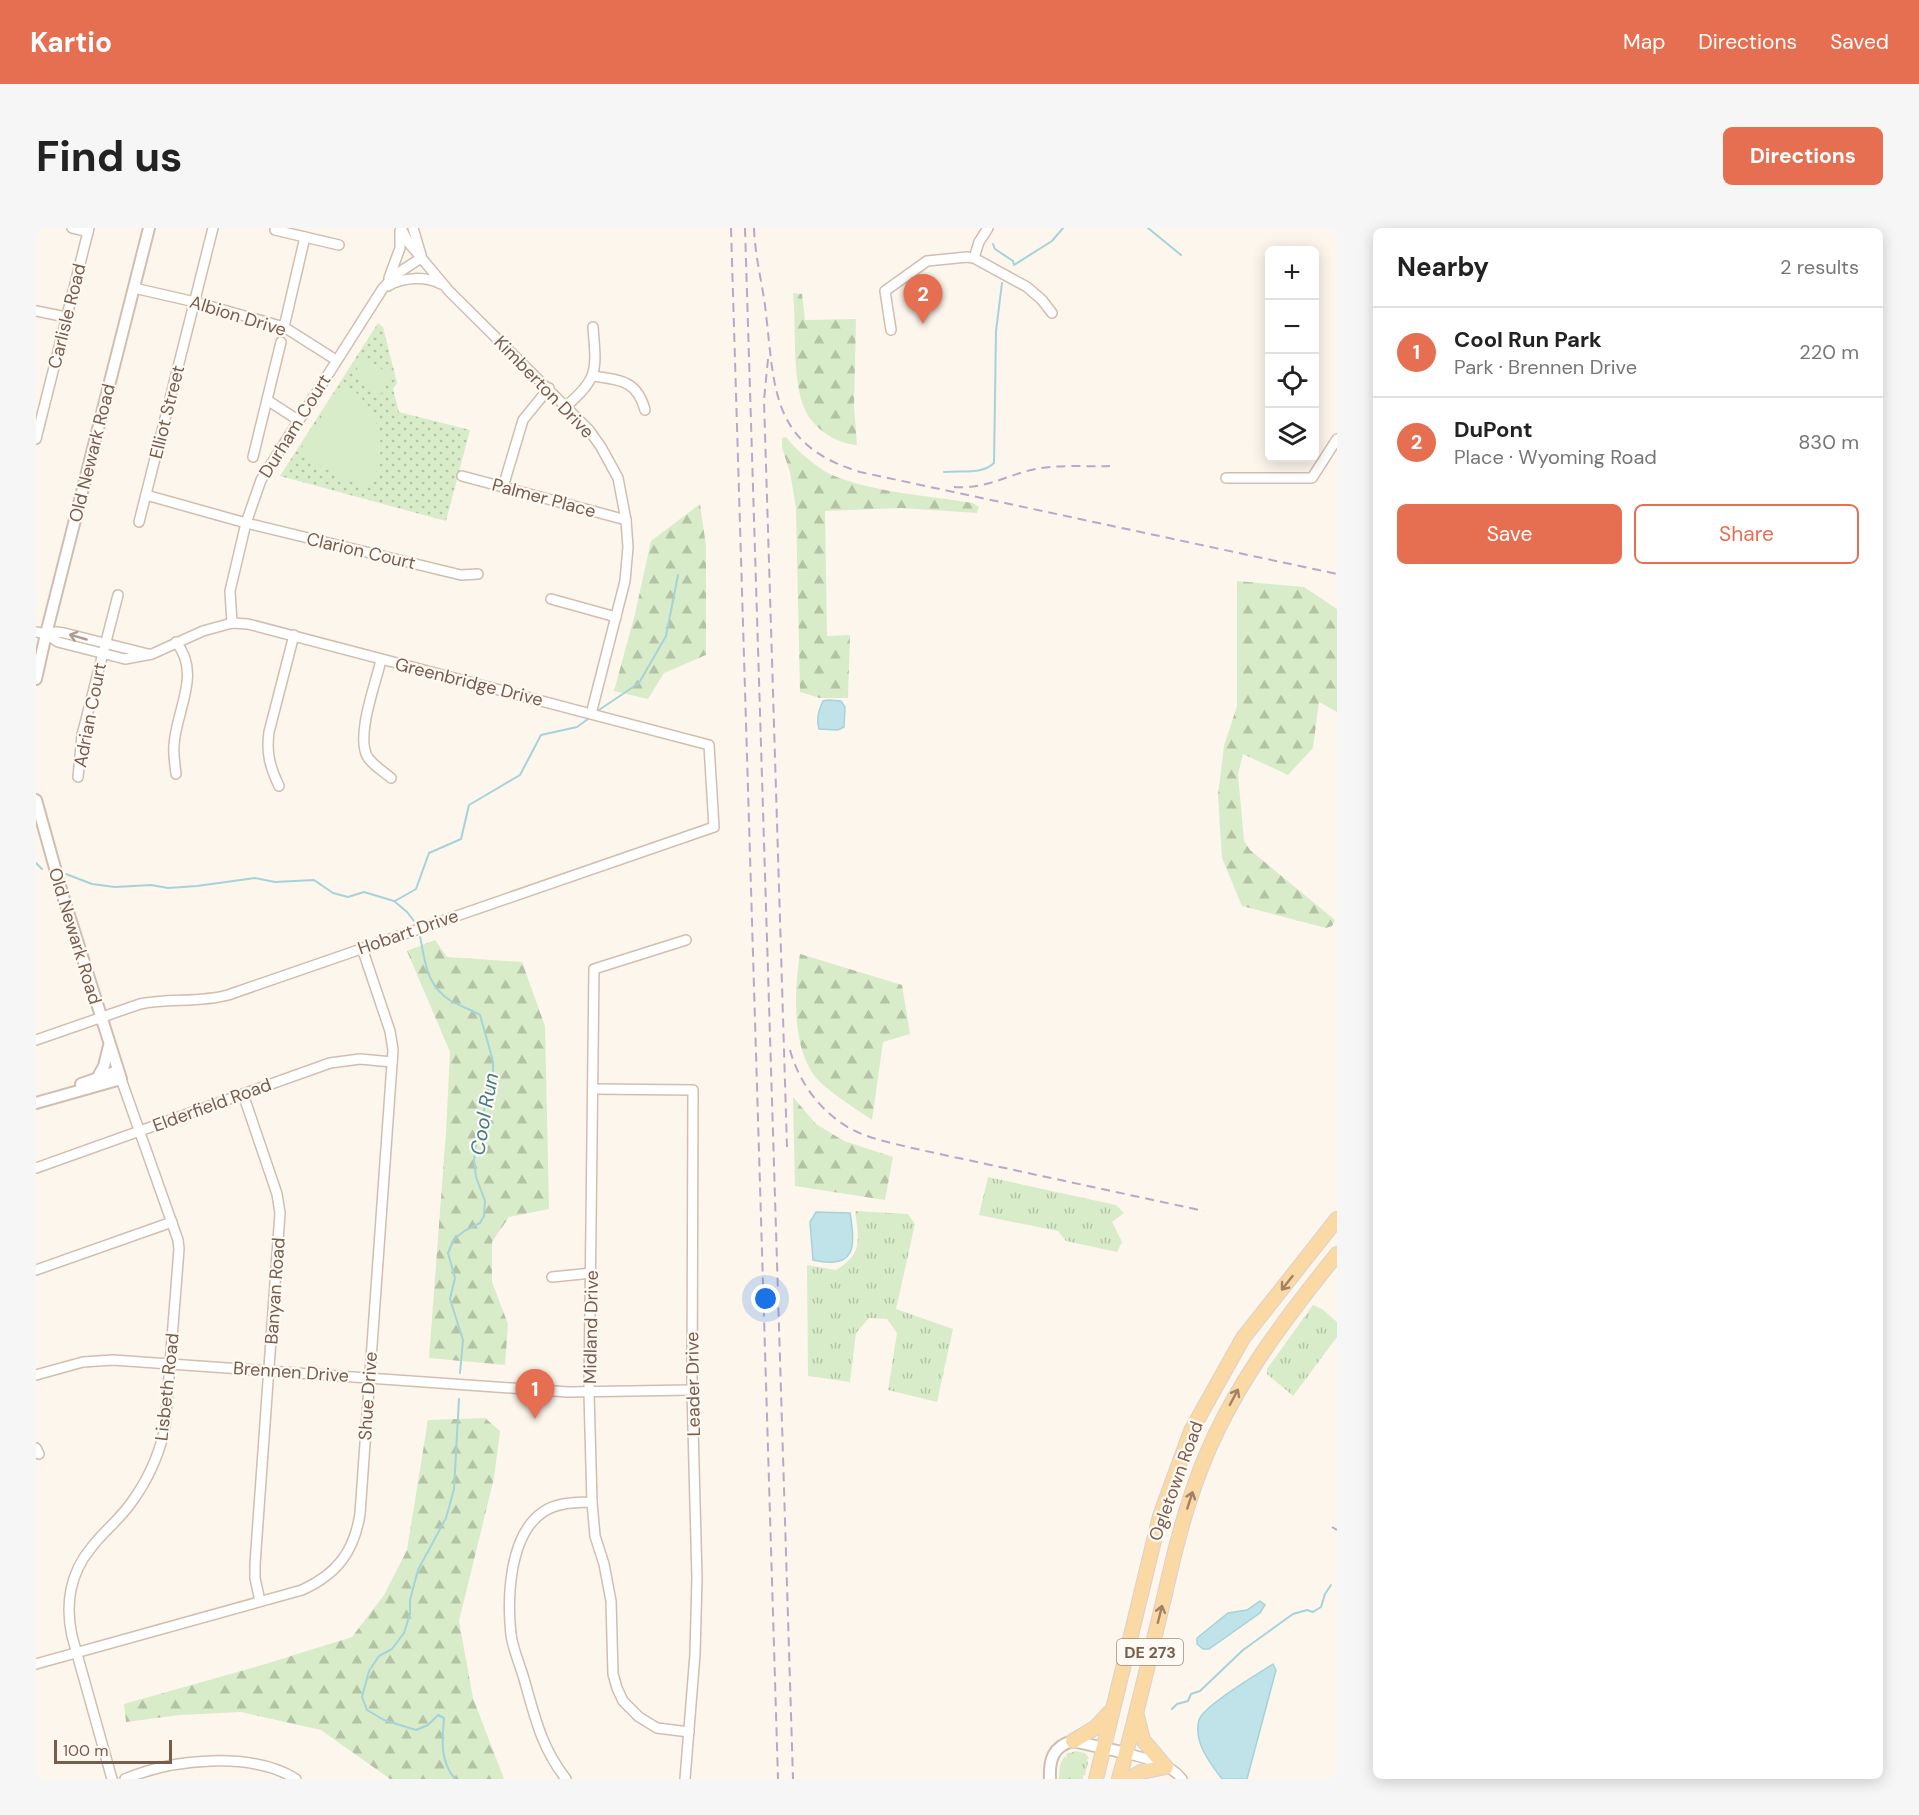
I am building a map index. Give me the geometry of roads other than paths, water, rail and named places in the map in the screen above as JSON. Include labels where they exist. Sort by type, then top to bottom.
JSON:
[{"type":"main road","points":[[1323,1237],[1337,1212]]},
{"type":"main road","name":"Ogletown Road","points":[[1096,1779],[1160,1516],[1191,1431],[1243,1338],[1337,1220]]},
{"type":"main road","points":[[1317,1278],[1330,1252],[1337,1244]]},
{"type":"main road","name":"Ogletown Road","points":[[1119,1779],[1181,1530],[1208,1450],[1250,1370],[1337,1254]]},
{"type":"main road","points":[[1073,1741],[1099,1725],[1114,1708]]},
{"type":"main road","points":[[1129,1779],[1141,1772],[1166,1767],[1143,1740],[1136,1710]]},
{"type":"street","points":[[72,228],[88,230]]},
{"type":"street","name":"Old Newark Road","points":[[36,678],[41,633],[149,228]]},
{"type":"street","name":"Elliot Street","points":[[139,522],[213,228]]},
{"type":"street","points":[[383,288],[392,272],[400,248],[400,228]]},
{"type":"street","name":"Kimberton Drive","points":[[400,228],[408,242],[445,287],[589,430],[618,478],[626,520],[627,564],[616,618],[591,714]]},
{"type":"street","name":"Kimberton Drive","points":[[413,228],[421,258]]},
{"type":"street","points":[[974,258],[979,242],[988,228]]},
{"type":"street","name":"Carlisle Road","points":[[36,439],[39,416],[88,230]]},
{"type":"street","points":[[275,230],[339,245]]},
{"type":"street","points":[[284,327],[305,237]]},
{"type":"street","name":"Durham Court","points":[[232,623],[230,591],[246,523],[261,480],[383,288],[395,275],[421,258]]},
{"type":"street","points":[[891,330],[885,291],[927,261],[949,258],[974,258],[1027,287],[1042,300],[1052,313]]},
{"type":"street","points":[[383,288],[399,280],[408,279],[436,282],[445,287]]},
{"type":"street","name":"Albion Drive","points":[[134,288],[195,302],[284,327],[336,360]]},
{"type":"street","points":[[36,311],[66,317]]},
{"type":"street","points":[[566,406],[579,396],[593,376],[596,358],[593,327]]},
{"type":"street","points":[[252,457],[281,342]]},
{"type":"street","points":[[593,376],[629,384],[639,393],[645,410]]},
{"type":"street","points":[[503,488],[523,420],[549,388]]},
{"type":"street","points":[[267,400],[298,420]]},
{"type":"street","points":[[1226,478],[1312,478],[1337,438]]},
{"type":"street","name":"Palmer Place","points":[[462,476],[626,520]]},
{"type":"street","name":"Clarion Court","points":[[146,495],[246,523],[461,575],[477,574]]},
{"type":"street","name":"Adrian Court","points":[[78,777],[82,735],[118,595]]},
{"type":"street","points":[[551,599],[616,618]]},
{"type":"street","name":"Greenbridge Drive","points":[[41,633],[58,642],[104,649],[125,659],[152,654],[203,631],[232,623],[248,624],[710,745],[714,827]]},
{"type":"street","points":[[279,786],[272,771],[267,748],[294,635]]},
{"type":"street","points":[[176,642],[183,651],[188,673],[174,745],[176,774]]},
{"type":"street","points":[[381,660],[363,738],[367,756],[391,778]]},
{"type":"street","name":"Old Newark Road","points":[[36,800],[119,1075]]},
{"type":"street","name":"Hobart Drive","points":[[36,1040],[100,1017],[158,1001],[215,999],[714,827]]},
{"type":"street","name":"Midland Drive","points":[[686,940],[594,969],[589,1393],[592,1502],[596,1536],[611,1601],[613,1674],[617,1688],[623,1701],[639,1717],[657,1728],[689,1732]]},
{"type":"street","name":"Shue Drive","points":[[36,1664],[302,1590],[324,1579],[342,1561],[349,1550],[360,1514],[392,1062],[390,1031],[362,948]]},
{"type":"street","points":[[98,1077],[104,1066],[109,1046]]},
{"type":"street","name":"Elderfield Road","points":[[36,1168],[338,1061],[360,1059],[392,1062]]},
{"type":"street","points":[[36,1103],[98,1077],[119,1075]]},
{"type":"street","points":[[36,1103],[119,1075]]},
{"type":"street","name":"Lisbeth Road","points":[[112,1779],[76,1653],[69,1614],[73,1582],[80,1564],[90,1549],[124,1512],[152,1468],[165,1428],[179,1249],[172,1222],[119,1075]]},
{"type":"street","name":"Leader Drive","points":[[593,1089],[693,1090],[692,1390],[697,1578],[695,1654],[685,1779]]},
{"type":"street","name":"Banyan Road","points":[[243,1094],[279,1204],[280,1221],[255,1564],[255,1578],[260,1601]]},
{"type":"street","points":[[36,1270],[172,1222]]},
{"type":"street","points":[[552,1277],[592,1273]]},
{"type":"street","name":"Brennen Drive","points":[[36,1376],[68,1365],[98,1360],[589,1393],[692,1390]]},
{"type":"street","points":[[566,1779],[552,1762],[537,1725],[512,1636],[510,1601],[517,1550],[525,1531],[543,1512],[555,1506],[592,1502]]},
{"type":"street","points":[[1050,1779],[1053,1754],[1063,1744],[1073,1741],[1151,1760],[1166,1767],[1182,1779]]},
{"type":"street","points":[[124,1779],[143,1771],[221,1760],[274,1769],[296,1779]]},
{"type":"water","points":[[823,701],[841,701],[845,707],[844,727],[838,730],[819,729],[818,726],[820,707]]},
{"type":"water","points":[[816,1212],[850,1213],[852,1245],[850,1253],[838,1262],[813,1260],[810,1222]]},
{"type":"water","points":[[1260,1601],[1265,1605],[1260,1613],[1209,1649],[1203,1649],[1197,1644],[1197,1638],[1228,1613],[1247,1610]]},
{"type":"water","points":[[1273,1664],[1276,1670],[1247,1779],[1222,1779],[1200,1744],[1199,1720],[1220,1699]]},
{"type":"waterway","points":[[993,244],[995,249],[1013,261],[1014,265],[1052,241],[1063,228]]},
{"type":"waterway","points":[[1148,228],[1181,255]]},
{"type":"waterway","points":[[944,472],[977,471],[994,463],[996,331],[1002,283]]},
{"type":"waterway","points":[[599,710],[639,683],[666,636],[678,575]]},
{"type":"waterway","points":[[395,901],[416,889],[429,853],[461,839],[469,805],[520,775],[541,735],[577,727],[588,719]]},
{"type":"waterway","name":"Cool Run","points":[[36,863],[42,869]]},
{"type":"waterway","name":"Cool Run","points":[[66,874],[92,884],[115,887],[151,885],[168,888],[255,878],[275,882],[314,880],[333,893],[348,897],[364,892],[394,901],[414,921]]},
{"type":"waterway","name":"Cool Run","points":[[420,936],[425,964],[436,988],[451,1001],[480,1015],[493,1061],[493,1079],[477,1135],[474,1160],[476,1177],[485,1201],[484,1216],[480,1223],[454,1239],[448,1253],[455,1278],[450,1299],[463,1340],[460,1373]]},
{"type":"waterway","name":"Cool Run","points":[[455,1779],[444,1758],[444,1718],[438,1715],[428,1725],[416,1730],[384,1720],[367,1710],[362,1697],[369,1671],[379,1656],[392,1649],[404,1633],[418,1570],[446,1518],[454,1489],[459,1399]]},
{"type":"waterway","points":[[1172,1709],[1177,1704],[1188,1701],[1191,1694],[1200,1691],[1243,1650],[1293,1614],[1307,1610],[1313,1612],[1321,1607],[1331,1585]]},
{"type":"railway","points":[[731,228],[778,1779]]},
{"type":"railway","points":[[745,228],[793,1779]]},
{"type":"railway","points":[[754,228],[776,391],[783,412],[794,431],[809,447],[831,461],[860,472],[1337,574]]},
{"type":"railway","points":[[768,359],[764,400],[787,1147]]},
{"type":"railway","points":[[954,487],[985,484],[1041,468],[1110,466]]},
{"type":"railway","points":[[790,1050],[799,1074],[813,1096],[831,1115],[860,1133],[912,1148],[1204,1211]]},
{"type":"railway","points":[[1332,1527],[1337,1530]]},
{"type":"place","name":"DuPont","points":[[923,324]]},
{"type":"place","name":"Cool Run Park","points":[[535,1419]]}]
